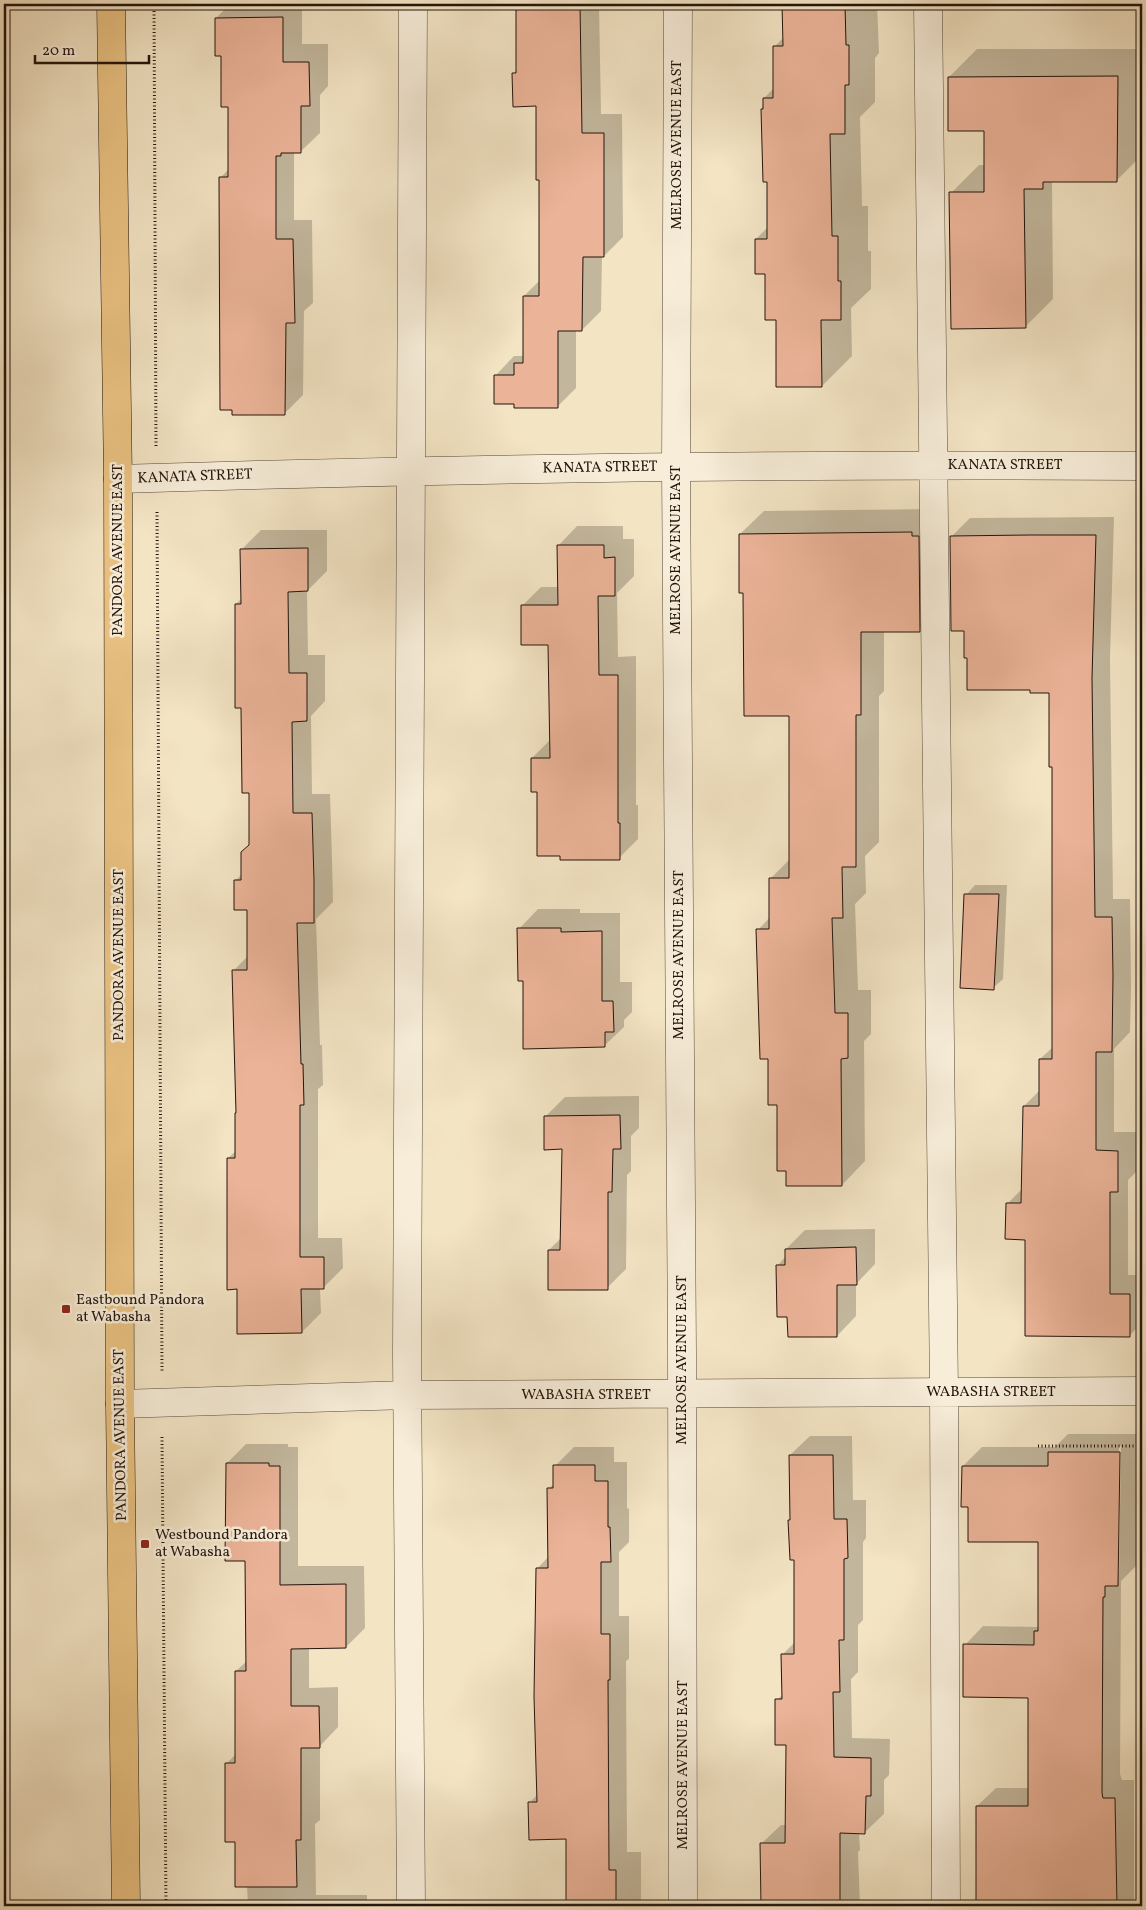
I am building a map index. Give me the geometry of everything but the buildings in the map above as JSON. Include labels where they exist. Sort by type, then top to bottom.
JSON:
[{"type":"main road","name":"PANDORA AVENUE EAST","points":[[111,4],[118,479],[120,1404],[126,1906]]},
{"type":"street","points":[[411,1906],[407,1396],[413,4]]},
{"type":"street","name":"MELROSE AVENUE EAST","points":[[678,4],[676,467],[684,1906]]},
{"type":"street","points":[[928,4],[944,1392],[946,1906]]},
{"type":"street","name":"KANATA STREET","points":[[118,479],[411,471],[676,467],[1142,466]]},
{"type":"street","name":"WABASHA STREET","points":[[120,1404],[407,1396],[1142,1390]]},
{"type":"path","points":[[154,4],[166,1906]]},
{"type":"path","points":[[1038,1446],[1142,1446]]},
{"type":"place","name":"Eastbound Pandora at Wabasha","points":[[66,1309]]},
{"type":"place","name":"Westbound Pandora at Wabasha","points":[[145,1544]]}]
